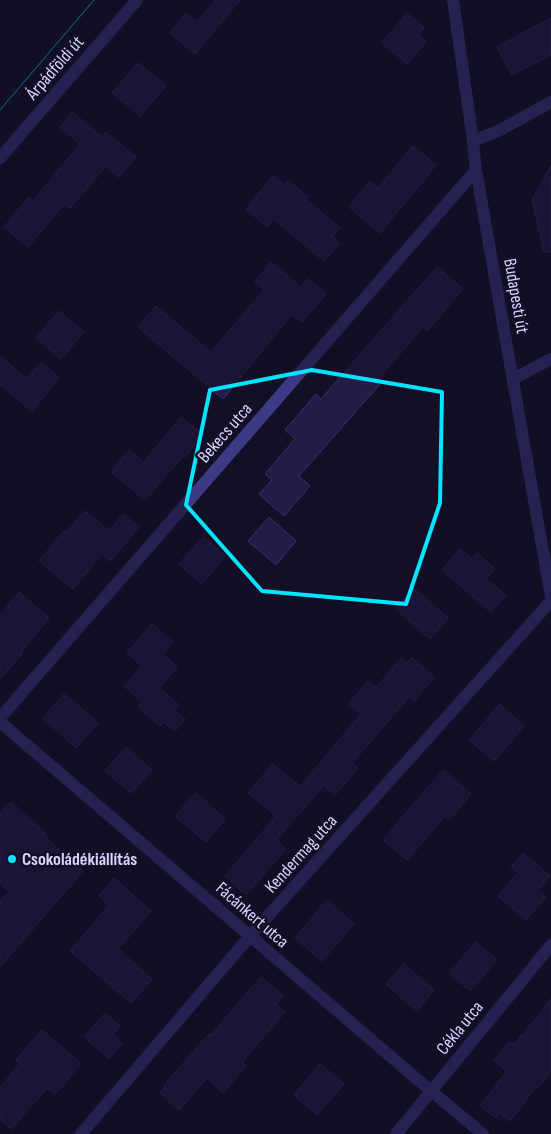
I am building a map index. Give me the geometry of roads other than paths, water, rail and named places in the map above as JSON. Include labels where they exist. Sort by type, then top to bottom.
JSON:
[{"type":"street","name":"Árpádföldi út","points":[[0,158],[137,0]]},
{"type":"street","name":"Budapesti út","points":[[453,0],[476,170],[551,599]]},
{"type":"street","points":[[473,141],[500,130],[551,102]]},
{"type":"street","name":"Bekecs utca","points":[[0,720],[476,170]]},
{"type":"street","points":[[513,380],[551,359]]},
{"type":"street","name":"Kendermag utca","points":[[81,1134],[250,936],[551,599]]},
{"type":"street","name":"Fácánkert utca","points":[[0,720],[482,1134]]},
{"type":"street","name":"Cékla utca","points":[[396,1134],[551,944]]},
{"type":"tram line","points":[[0,110],[94,0]]},
{"type":"place","name":"Csokoládékiállítás","points":[[12,859]]}]
